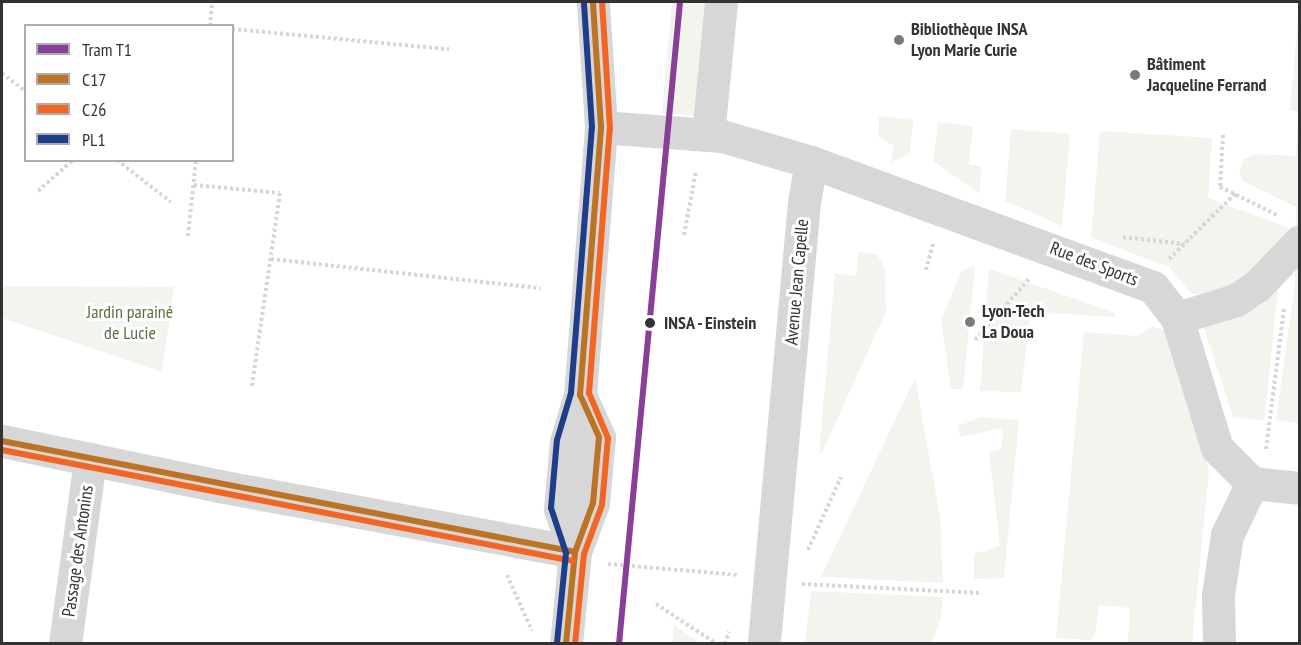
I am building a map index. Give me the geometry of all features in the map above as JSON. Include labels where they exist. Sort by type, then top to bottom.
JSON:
[{"type":"street","points":[[567,644],[575,552],[560,509],[566,442],[580,395],[601,127],[593,2]]},
{"type":"street","points":[[708,135],[721,2]]},
{"type":"street","points":[[601,127],[708,135],[811,162]]},
{"type":"street","name":"Rue des Sports","points":[[811,162],[1138,280],[1164,297],[1177,318],[1217,448],[1251,483]]},
{"type":"street","name":"Avenue Jean Capelle","points":[[764,644],[804,202],[811,162]]},
{"type":"street","points":[[1177,318],[1236,300],[1257,286],[1294,231]]},
{"type":"street","points":[[2,441],[575,552]]},
{"type":"street","name":"Passage des Antonins","points":[[65,644],[90,459]]},
{"type":"street","points":[[1219,644],[1218,595],[1227,534],[1251,483],[1299,488]]},
{"type":"path","points":[[210,24],[212,2]]},
{"type":"path","points":[[234,29],[449,49]]},
{"type":"path","points":[[2,74],[24,90]]},
{"type":"path","points":[[1223,135],[1220,187],[1294,231]]},
{"type":"path","points":[[38,191],[71,162]]},
{"type":"path","points":[[120,162],[171,201]]},
{"type":"path","points":[[188,236],[196,162]]},
{"type":"path","points":[[684,236],[696,171]]},
{"type":"path","points":[[194,185],[280,193],[252,386]]},
{"type":"path","points":[[1160,268],[1235,194]]},
{"type":"path","points":[[271,259],[540,288]]},
{"type":"path","points":[[975,340],[1029,279]]},
{"type":"path","points":[[1269,443],[1284,305]]},
{"type":"path","points":[[806,555],[841,477]]},
{"type":"path","points":[[575,552],[600,563],[746,576]]},
{"type":"path","points":[[506,571],[534,635]]},
{"type":"path","points":[[800,584],[981,593]]},
{"type":"path","points":[[656,603],[717,644]]},
{"type":"green space","points":[[672,2],[711,2],[694,116],[662,113]]},
{"type":"green space","points":[[1299,7],[1299,423],[1276,420],[1295,284],[1296,207],[1243,181],[1239,172],[1244,159],[1255,154],[1296,156],[1298,112],[1290,110]]},
{"type":"green space","points":[[879,116],[913,120],[910,154],[891,162],[893,146],[878,136]]},
{"type":"green space","points":[[938,122],[973,126],[969,164],[981,166],[980,194],[933,161]]},
{"type":"green space","points":[[1011,129],[1070,134],[1062,226],[1005,201]]},
{"type":"green space","points":[[1100,131],[1212,138],[1208,198],[1289,228],[1252,272],[1215,297],[1191,293],[1169,267],[1091,238]]},
{"type":"green space","points":[[858,252],[877,254],[885,270],[886,311],[822,453],[819,453],[835,273],[856,276]]},
{"type":"green space","points":[[975,265],[963,389],[951,389],[941,320],[962,271]]},
{"type":"green space","points":[[989,269],[1113,312],[1116,317],[1031,312],[1021,392],[980,391]]},
{"type":"green space","points":[[1279,281],[1264,421],[1233,417],[1203,325]]},
{"type":"green space","name":"Jardin parainé de Lucie","points":[[2,286],[174,287],[162,372],[2,318]]},
{"type":"green space","points":[[1152,326],[1166,331],[1209,470],[1192,643],[1131,643],[1128,640],[1130,608],[1099,605],[1095,635],[1090,640],[1056,638],[1084,332],[1138,336]]},
{"type":"green space","points":[[915,378],[940,516],[943,583],[821,577]]},
{"type":"green space","points":[[982,417],[1019,420],[1004,578],[974,579],[974,554],[1000,546],[989,452],[1001,449],[1003,428],[960,437],[958,426]]},
{"type":"green space","points":[[811,591],[943,597],[941,618],[932,643],[805,643]]},
{"type":"green space","points":[[674,625],[700,643],[672,643]]},
{"type":"tram line","name":"T1","points":[[619,644],[680,2]]},
{"type":"transit line","name":"C17","points":[[566,644],[575,552],[593,503],[599,437],[580,395],[601,127],[593,2]]},
{"type":"transit line","name":"C26","points":[[575,644],[584,554],[602,505],[608,438],[589,393],[610,128],[602,2]]},
{"type":"transit line","name":"PL1","points":[[557,643],[566,553],[551,508],[557,440],[571,393],[592,127],[584,3]]},
{"type":"transit line","name":"C17","points":[[2,441],[575,552]]},
{"type":"transit line","name":"C26","points":[[2,450],[573,561]]},
{"type":"place","name":"Bibliothèque INSA Lyon Marie Curie","points":[[899,40]]},
{"type":"place","name":"Bâtiment Jacqueline Ferrand","points":[[1135,75]]},
{"type":"place","name":"Lyon-Tech La Doua","points":[[970,322]]},
{"type":"place","name":"INSA - Einstein","points":[[650,323]]}]
